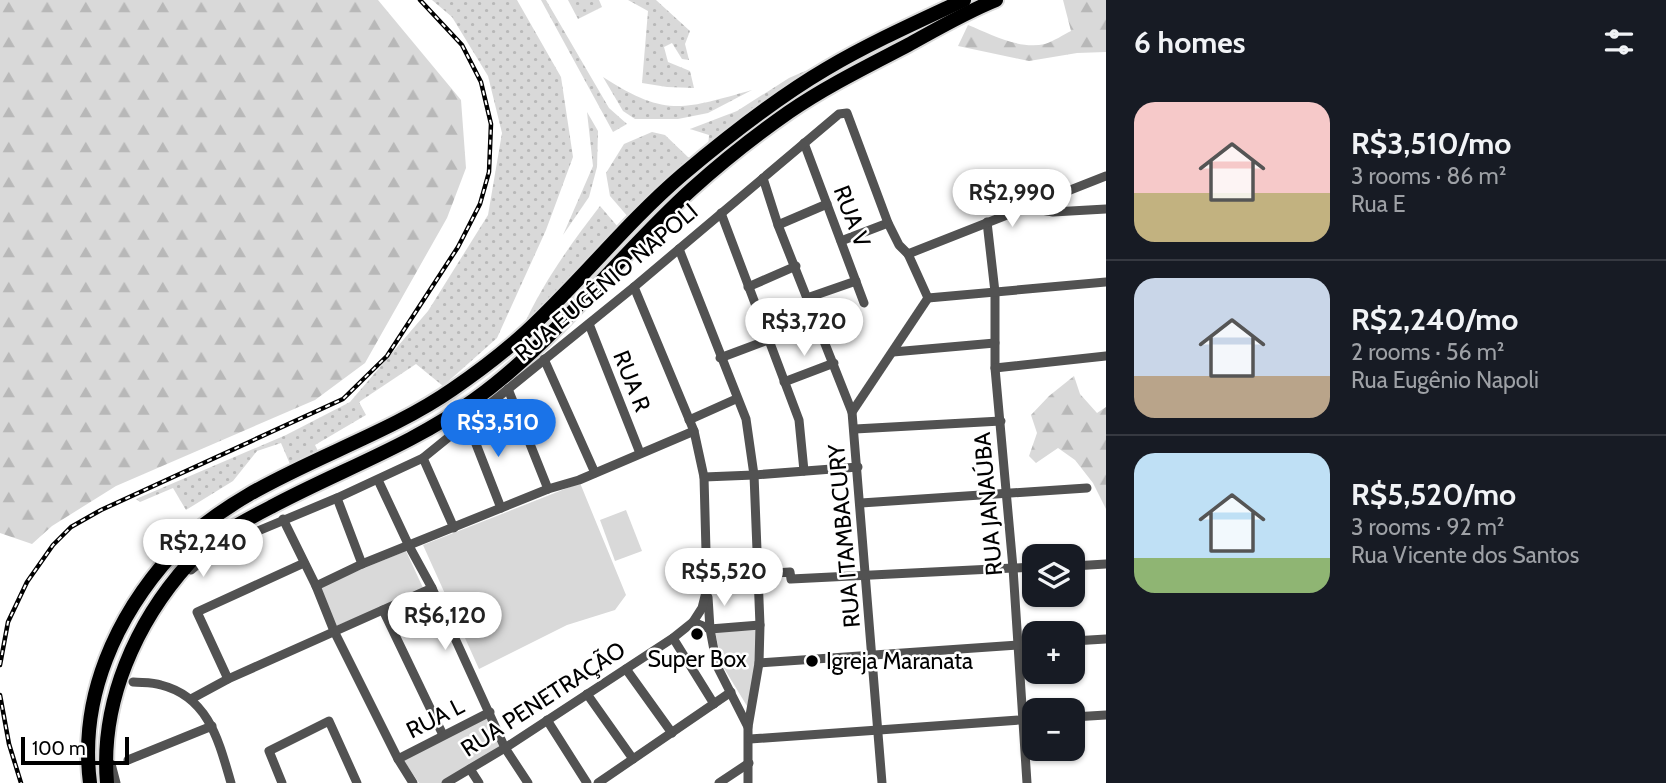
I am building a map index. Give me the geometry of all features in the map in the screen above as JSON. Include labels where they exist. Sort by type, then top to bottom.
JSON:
[{"type":"highway","points":[[90,783],[88,753],[97,687],[108,650],[148,583],[175,551],[204,524],[233,504],[411,414],[452,389],[525,332],[596,258],[681,176],[752,119],[825,70],[964,0]]},
{"type":"highway","points":[[107,783],[110,720],[123,669],[145,622],[164,592],[192,560],[244,521],[408,440],[473,401],[506,375],[558,326],[692,189],[789,112],[840,80],[996,0]]},
{"type":"street","name":"RUA EUGÊNIO NAPOLI","points":[[164,592],[210,554],[424,458],[589,324],[839,114],[848,113],[888,223]]},
{"type":"street","name":"RUA V","points":[[804,143],[864,303]]},
{"type":"street","points":[[908,254],[1106,176]]},
{"type":"street","name":"RUA ITAMBACURY","points":[[763,178],[778,225],[852,412],[882,783]]},
{"type":"street","points":[[778,225],[827,204]]},
{"type":"street","points":[[1028,207],[1053,212],[1106,209]]},
{"type":"street","points":[[721,213],[799,420],[803,471]]},
{"type":"street","name":"RUA JANAÚBA","points":[[987,222],[995,292],[996,369],[1022,709]]},
{"type":"street","points":[[841,241],[888,223],[908,254],[928,298]]},
{"type":"street","points":[[679,249],[746,419],[754,475],[760,574],[759,663],[748,727]]},
{"type":"street","points":[[748,287],[796,266]]},
{"type":"street","points":[[807,298],[856,281]]},
{"type":"street","points":[[928,298],[1106,282]]},
{"type":"street","points":[[634,286],[694,431],[704,477],[710,629],[717,666],[748,727],[748,783]]},
{"type":"street","points":[[852,412],[928,298]]},
{"type":"street","name":"RUA R","points":[[589,324],[640,453]]},
{"type":"street","points":[[720,358],[768,340]]},
{"type":"street","points":[[893,352],[995,343]]},
{"type":"street","points":[[996,369],[1106,356]]},
{"type":"street","points":[[544,359],[595,472]]},
{"type":"street","points":[[784,382],[834,363]]},
{"type":"street","points":[[508,389],[548,489]]},
{"type":"street","points":[[689,420],[736,399]]},
{"type":"street","points":[[467,421],[501,508]]},
{"type":"street","points":[[855,429],[1001,421]]},
{"type":"street","points":[[316,586],[362,564],[694,431]]},
{"type":"street","points":[[424,458],[454,528]]},
{"type":"street","points":[[704,477],[858,467]]},
{"type":"street","points":[[378,480],[408,546],[432,588],[505,748],[528,783]]},
{"type":"street","points":[[861,503],[1087,488]]},
{"type":"street","points":[[337,498],[362,564]]},
{"type":"street","points":[[283,519],[316,586],[334,631],[398,759],[414,783]]},
{"type":"street","points":[[228,679],[197,612],[304,563]]},
{"type":"street","points":[[1085,565],[1106,564]]},
{"type":"street","points":[[760,574],[790,572],[791,579],[1022,568]]},
{"type":"street","points":[[191,699],[228,679],[432,588]]},
{"type":"street","points":[[708,588],[702,608],[693,622],[710,629],[760,625]]},
{"type":"street","points":[[383,610],[443,735]]},
{"type":"street","name":"RUA PENETRAÇÃO","points":[[446,783],[505,748],[673,638],[693,622]]},
{"type":"street","points":[[673,638],[714,704]]},
{"type":"street","points":[[1085,640],[1106,639]]},
{"type":"street","points":[[759,663],[1022,645]]},
{"type":"street","points":[[626,669],[672,733]]},
{"type":"street","points":[[133,682],[162,685],[191,699],[200,708],[212,726],[231,783]]},
{"type":"street","points":[[598,783],[609,780],[633,759],[731,692]]},
{"type":"street","points":[[587,694],[633,759]]},
{"type":"street","name":"RUA L","points":[[398,759],[490,712]]},
{"type":"street","points":[[1085,716],[1106,715]]},
{"type":"street","points":[[547,720],[587,783]]},
{"type":"street","points":[[750,739],[1022,720]]},
{"type":"street","points":[[282,783],[269,751],[329,721],[357,783]]},
{"type":"street","points":[[128,760],[212,726]]},
{"type":"street","points":[[107,748],[116,783]]},
{"type":"street","name":"RUA JANAÚBA","points":[[1026,761],[1027,783]]},
{"type":"street","points":[[719,783],[749,762]]},
{"type":"street","points":[[470,769],[479,783]]},
{"type":"green space","points":[[0,0],[378,0],[461,100],[466,168],[447,218],[365,363],[315,400],[116,486],[52,526],[32,544],[0,533]]},
{"type":"green space","points":[[432,0],[517,0],[561,77],[573,157],[546,230],[497,338],[443,386],[416,364],[359,402],[366,415],[315,445],[319,453],[292,469],[281,443],[257,451],[233,481],[186,510],[173,488],[140,502],[136,499],[286,435],[350,402],[428,311],[488,215],[502,133],[488,76],[452,17]]},
{"type":"green space","points":[[541,0],[546,0],[609,108],[627,124],[613,132]]},
{"type":"green space","points":[[568,0],[599,0],[602,7],[578,19]]},
{"type":"green space","points":[[628,0],[656,0],[690,31],[685,44],[689,60],[682,59],[672,43],[664,47],[668,62],[690,71],[694,88],[642,83],[648,11]]},
{"type":"green space","points":[[1063,0],[1106,0],[1106,52],[1077,53],[1029,61],[958,46],[968,25],[1015,43],[1048,43],[1071,31]]},
{"type":"green space","points":[[805,71],[812,73],[708,148],[709,135],[690,129],[737,111]]},
{"type":"green space","points":[[603,77],[643,99],[676,106],[709,102],[752,90],[708,113],[678,119],[635,119],[623,111]]},
{"type":"green space","points":[[587,112],[598,131],[597,167],[589,197],[563,235],[593,166]]},
{"type":"green space","points":[[652,132],[665,135],[691,160],[629,218],[610,196],[606,173],[624,144]]},
{"type":"green space","points":[[600,206],[618,227],[522,329],[557,265]]},
{"type":"green space","points":[[1074,376],[1080,394],[1097,413],[1106,407],[1106,509],[1093,483],[1075,460],[1058,448],[1036,463],[1029,456],[1037,433],[1031,415]]},
{"type":"green space","points":[[580,483],[626,595],[615,610],[567,625],[479,669],[423,545]]},
{"type":"green space","points":[[626,510],[642,551],[615,561],[600,520]]},
{"type":"green space","points":[[406,551],[424,590],[331,628],[317,594],[323,585]]},
{"type":"green space","points":[[757,630],[757,662],[747,706],[722,665],[715,631]]},
{"type":"green space","points":[[486,716],[501,746],[441,783],[419,783],[402,758]]},
{"type":"railway","points":[[0,665],[8,622],[27,582],[53,545],[71,527],[101,510],[343,399],[387,356],[458,247],[480,204],[489,172],[491,124],[481,82],[462,45],[420,0]]},
{"type":"railway","points":[[0,695],[9,744],[21,783]]},
{"type":"place","name":"Super Box","points":[[697,634]]},
{"type":"place","name":"Igreja Maranata","points":[[812,661]]}]
